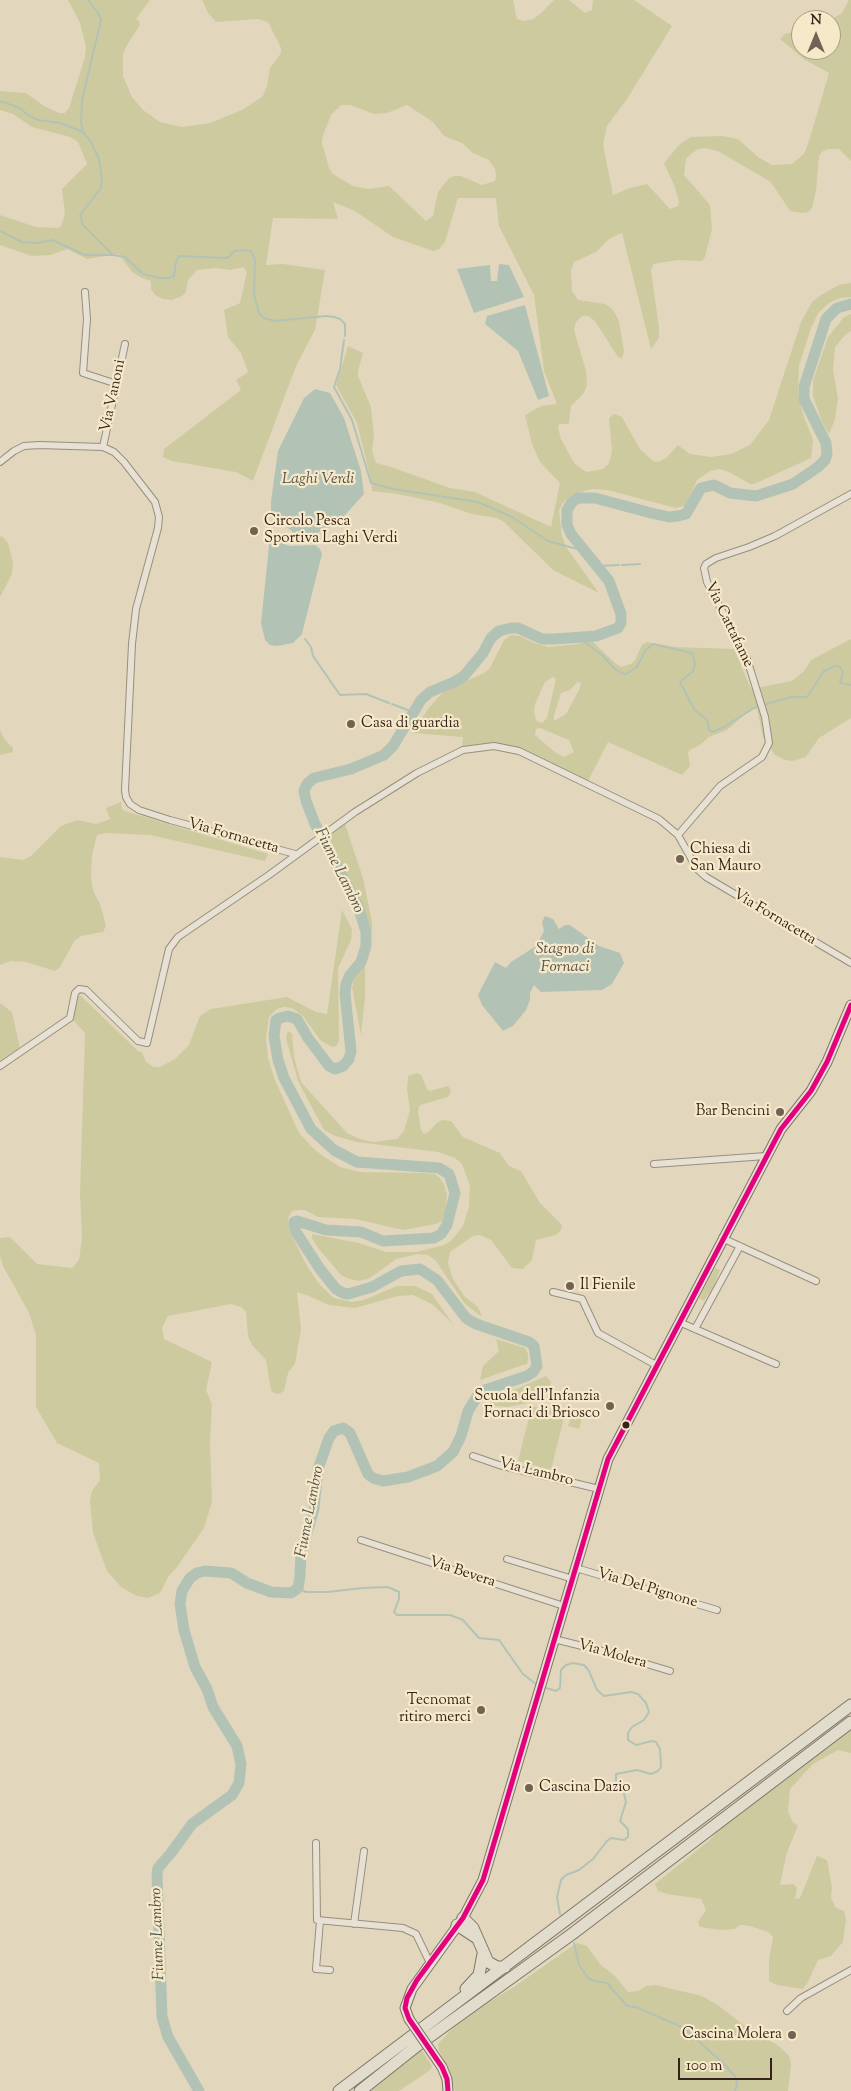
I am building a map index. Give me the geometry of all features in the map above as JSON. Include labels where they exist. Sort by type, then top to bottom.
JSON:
[{"type":"highway","points":[[339,2091],[851,1705]]},
{"type":"highway","points":[[360,2091],[418,2045],[572,1934],[851,1722]]},
{"type":"highway","points":[[460,1922],[478,1938],[483,1954],[492,1966],[505,1967]]},
{"type":"highway","points":[[406,2040],[422,2022],[474,1982],[480,1970],[483,1954]]},
{"type":"street","points":[[85,292],[87,319],[83,373],[117,384]]},
{"type":"street","name":"Via Vanoni","points":[[103,447],[125,344]]},
{"type":"street","points":[[0,462],[24,446],[103,447]]},
{"type":"street","name":"Via Fornacetta","points":[[103,447],[114,452],[124,462],[154,502],[159,517],[158,528],[134,624],[126,797],[130,804],[139,810],[294,854],[417,773],[463,750],[494,746],[519,751],[661,820],[678,835],[697,869],[706,877],[851,963]]},
{"type":"street","name":"Via Cattafame","points":[[678,835],[720,786],[766,754],[769,736],[764,712],[745,655],[707,582],[704,568],[706,564],[716,558],[775,536],[851,494]]},
{"type":"street","points":[[0,1066],[70,1018],[75,993],[79,989],[86,990],[138,1041],[147,1043],[169,949],[178,937],[269,875],[294,854]]},
{"type":"street","points":[[448,2091],[447,2079],[442,2067],[409,2020],[405,2008],[407,1998],[417,1980],[460,1922],[483,1880],[608,1460],[766,1156],[781,1129],[815,1084],[827,1062],[851,1005]]},
{"type":"street","points":[[654,1164],[766,1156]]},
{"type":"street","points":[[722,1238],[816,1281]]},
{"type":"street","points":[[695,1329],[740,1246]]},
{"type":"street","points":[[553,1292],[582,1299],[598,1333],[656,1365]]},
{"type":"street","points":[[679,1322],[776,1364]]},
{"type":"street","name":"Via Lambro","points":[[473,1456],[498,1465],[599,1489]]},
{"type":"street","name":"Via Bevera","points":[[361,1540],[564,1606]]},
{"type":"street","points":[[507,1559],[573,1579]]},
{"type":"street","name":"Via Del Pignone","points":[[576,1568],[717,1610]]},
{"type":"street","name":"Via Molera","points":[[554,1639],[670,1671]]},
{"type":"street","points":[[316,1843],[317,1920],[320,1921],[316,1969],[330,1970]]},
{"type":"street","points":[[354,1924],[364,1851]]},
{"type":"street","points":[[320,1921],[403,1928],[419,1939],[430,1963]]},
{"type":"street","points":[[787,2011],[801,1998],[851,1970]]},
{"type":"shaded area","points":[[68,0],[150,0],[136,19],[140,25],[123,54],[123,76],[132,97],[143,110],[160,122],[182,127],[210,123],[242,110],[263,96],[270,68],[281,53],[281,48],[268,22],[258,19],[216,22],[208,13],[202,0],[513,0],[517,19],[524,21],[533,19],[554,0],[569,0],[585,13],[592,10],[593,0],[634,0],[672,26],[627,99],[607,126],[603,144],[613,195],[647,184],[670,209],[678,206],[679,202],[675,187],[664,163],[680,144],[691,137],[722,136],[738,139],[758,157],[772,165],[792,164],[804,154],[829,73],[805,60],[841,60],[841,14],[849,0],[851,0],[851,161],[839,149],[823,151],[819,156],[816,191],[812,208],[808,212],[790,211],[771,182],[718,151],[705,148],[698,149],[691,154],[686,159],[684,175],[710,205],[712,229],[705,257],[702,261],[678,260],[653,264],[651,271],[659,338],[651,349],[622,233],[609,239],[596,252],[574,262],[571,271],[572,291],[578,300],[605,304],[615,313],[619,321],[624,352],[622,358],[618,357],[595,321],[588,316],[582,316],[576,322],[574,330],[586,371],[587,386],[583,394],[571,406],[569,423],[559,424],[558,427],[561,439],[574,463],[586,472],[603,469],[609,463],[612,451],[609,418],[614,414],[622,417],[640,449],[653,461],[658,462],[666,458],[678,445],[690,454],[711,457],[731,454],[750,445],[769,420],[801,322],[812,302],[839,285],[851,283],[851,297],[840,298],[829,303],[818,313],[811,328],[799,366],[798,394],[813,440],[811,458],[754,484],[750,484],[729,472],[719,469],[710,471],[697,480],[689,501],[684,506],[676,508],[607,490],[592,489],[577,493],[568,498],[562,504],[559,511],[562,536],[566,547],[599,593],[553,570],[504,522],[497,518],[472,514],[440,503],[398,494],[372,491],[357,423],[336,385],[348,346],[363,353],[358,376],[371,407],[374,436],[372,450],[376,463],[450,488],[475,492],[551,527],[560,483],[540,462],[532,444],[525,415],[541,406],[557,404],[544,371],[534,295],[499,226],[496,198],[458,198],[445,242],[439,249],[433,251],[393,237],[355,211],[333,202],[338,219],[273,218],[266,265],[283,264],[325,270],[315,330],[296,366],[253,481],[236,472],[172,461],[163,457],[164,449],[241,390],[236,380],[248,372],[241,353],[228,337],[224,310],[240,303],[247,272],[243,267],[230,270],[216,268],[197,270],[188,280],[186,292],[172,300],[163,299],[155,295],[151,289],[151,281],[132,272],[119,254],[87,259],[67,249],[51,255],[32,256],[0,245],[0,215],[36,227],[57,228],[61,226],[65,214],[62,189],[87,164],[78,142],[70,137],[32,127],[13,114],[0,110],[0,91],[26,93],[44,106],[59,113],[65,113],[69,108],[85,57],[86,47],[80,23]],"holes":[[[341,105],[350,105],[374,114],[387,113],[407,105],[433,122],[444,136],[462,143],[473,153],[489,160],[495,169],[495,181],[482,185],[461,176],[454,176],[448,179],[438,192],[433,216],[426,221],[389,186],[368,189],[353,186],[333,174],[329,168],[322,143],[323,135],[331,115]]]},
{"type":"shaded area","points":[[791,32],[791,48],[780,39],[785,34]]},
{"type":"shaded area","points":[[851,314],[851,331],[835,347],[833,370],[838,398],[835,419],[829,434],[822,422],[813,396],[813,381],[828,337],[844,317]]},
{"type":"shaded area","points":[[2,536],[8,543],[13,562],[12,574],[0,597],[0,537]]},
{"type":"shaded area","points":[[511,635],[520,636],[548,647],[577,644],[591,640],[621,667],[631,664],[642,645],[647,642],[675,647],[734,649],[751,689],[792,681],[804,671],[811,660],[851,639],[851,718],[819,738],[806,757],[793,761],[785,760],[775,755],[763,737],[757,709],[750,710],[727,730],[709,737],[700,745],[690,750],[688,753],[690,766],[682,775],[608,742],[588,781],[512,746],[493,743],[462,747],[463,737],[413,733],[428,709],[444,691],[484,673],[490,668],[504,640]],"holes":[[[553,677],[556,679],[547,718],[542,723],[536,720],[535,704],[545,682]],[[577,682],[581,683],[566,714],[554,721],[561,693],[570,690]],[[540,728],[569,740],[574,752],[564,757],[556,753],[535,735],[536,729]]]},
{"type":"shaded area","points":[[0,730],[5,740],[13,748],[13,752],[0,755]]},
{"type":"shaded area","points":[[121,802],[122,809],[125,811],[268,854],[265,861],[150,835],[106,833],[97,835],[92,855],[91,877],[93,890],[100,904],[106,926],[103,932],[81,936],[75,940],[60,967],[55,971],[26,962],[11,961],[0,965],[0,857],[23,860],[31,856],[61,826],[77,820],[96,824],[110,819],[106,808]]},
{"type":"shaded area","points":[[345,824],[363,878],[372,922],[365,960],[365,998],[361,1035],[352,987],[367,940],[368,923],[360,900],[329,837]]},
{"type":"shaded area","points":[[342,910],[352,929],[351,940],[338,968],[339,1041],[336,1046],[332,1047],[320,1040],[303,1016],[292,1008],[284,1007],[277,1009],[269,1017],[266,1037],[268,1058],[275,1080],[299,1133],[323,1156],[340,1167],[360,1172],[434,1174],[444,1184],[447,1195],[446,1209],[442,1221],[436,1224],[403,1230],[355,1219],[318,1217],[305,1210],[298,1210],[292,1211],[288,1218],[289,1230],[307,1266],[320,1285],[334,1298],[352,1302],[364,1300],[397,1286],[415,1286],[432,1294],[453,1324],[432,1304],[413,1295],[398,1296],[355,1308],[329,1305],[297,1292],[301,1329],[295,1364],[288,1373],[284,1391],[279,1394],[271,1390],[266,1360],[252,1345],[248,1336],[246,1312],[241,1307],[231,1304],[168,1316],[162,1328],[164,1339],[212,1362],[206,1390],[212,1404],[210,1440],[212,1502],[204,1528],[168,1577],[160,1593],[148,1598],[137,1596],[121,1587],[107,1571],[93,1533],[90,1501],[92,1491],[100,1480],[99,1463],[57,1443],[36,1407],[36,1335],[29,1313],[3,1266],[0,1256],[0,1238],[10,1237],[37,1264],[72,1268],[79,1260],[82,1237],[80,1194],[85,1033],[74,1021],[74,994],[81,996],[138,1051],[142,1052],[146,1062],[154,1067],[160,1067],[175,1059],[189,1045],[200,1016],[211,1009],[287,997],[316,1012],[327,1014]]},
{"type":"shaded area","points":[[0,1003],[12,1012],[20,1048],[0,1064]]},
{"type":"shaded area","points":[[288,1031],[292,1034],[294,1057],[301,1082],[347,1133],[360,1139],[374,1142],[397,1139],[404,1131],[410,1110],[407,1089],[408,1076],[417,1073],[421,1075],[427,1089],[430,1091],[448,1086],[451,1091],[448,1097],[420,1105],[418,1111],[421,1130],[424,1134],[442,1120],[451,1121],[463,1137],[500,1153],[509,1166],[521,1171],[540,1203],[562,1225],[561,1230],[556,1235],[536,1240],[532,1260],[523,1269],[512,1268],[491,1240],[480,1235],[473,1236],[450,1252],[448,1263],[453,1279],[464,1296],[478,1307],[482,1317],[465,1304],[436,1261],[428,1255],[418,1254],[396,1259],[370,1278],[360,1281],[341,1275],[318,1248],[312,1238],[312,1234],[359,1243],[386,1252],[417,1252],[444,1245],[451,1241],[463,1226],[469,1206],[470,1186],[462,1164],[455,1158],[438,1152],[357,1142],[335,1136],[324,1130],[298,1081],[286,1038]]},
{"type":"shaded area","points":[[715,1268],[720,1270],[714,1286],[704,1301],[699,1298]]},
{"type":"shaded area","points":[[496,1339],[525,1348],[528,1354],[527,1364],[480,1380],[483,1366],[499,1351]]},
{"type":"shaded area","points":[[546,1376],[551,1382],[550,1388],[528,1403],[507,1407],[496,1406],[489,1401]]},
{"type":"shaded area","points":[[532,1406],[565,1414],[551,1470],[518,1461]]},
{"type":"shaded area","points":[[573,1409],[584,1412],[579,1429],[568,1426]]},
{"type":"shaded area","points":[[851,1729],[851,1753],[838,1750],[813,1764],[790,1789],[788,1811],[792,1821],[798,1826],[787,1852],[780,1885],[793,1884],[797,1888],[795,1899],[800,1898],[817,1856],[827,1860],[832,1888],[831,1898],[836,1908],[844,1911],[846,1920],[843,1942],[831,1956],[818,1960],[803,1989],[777,1985],[769,1981],[769,1960],[773,1937],[768,1932],[740,1925],[735,1929],[721,1930],[700,1927],[698,1922],[706,1910],[701,1899],[667,1894],[658,1891],[655,1884],[710,1840],[723,1825],[742,1813],[803,1764]]},
{"type":"shaded area","points":[[577,1943],[587,1946],[600,1964],[615,1976],[628,1992],[656,1985],[702,1996],[719,2006],[750,2030],[779,2046],[789,2056],[791,2064],[788,2091],[455,2091],[438,2044],[475,2010],[511,1989]]},
{"type":"shaded area","points":[[421,2049],[432,2066],[429,2071],[399,2091],[366,2091]]},
{"type":"water","points":[[499,264],[509,265],[524,297],[474,313],[457,269],[490,265],[491,281],[497,281]]},
{"type":"water","points":[[525,305],[549,396],[538,400],[518,351],[485,324],[487,316]]},
{"type":"water","name":"Laghi Verdi","points":[[315,389],[330,393],[344,418],[361,471],[364,494],[345,515],[330,527],[307,538],[297,536],[271,513],[271,501],[278,451],[304,398]]},
{"type":"water","points":[[278,541],[289,546],[315,545],[322,554],[302,634],[293,643],[277,646],[270,645],[265,640],[261,623],[269,544]]},
{"type":"water","name":"Stagno di Fornaci","points":[[545,916],[553,919],[559,929],[565,925],[570,925],[599,946],[620,953],[624,963],[612,984],[602,990],[541,992],[534,985],[526,1010],[513,1026],[503,1031],[482,1005],[478,995],[495,962],[506,968],[511,962],[536,946],[544,931],[542,922]]},
{"type":"waterway","points":[[88,0],[101,20],[82,100],[81,123],[83,132],[91,142],[99,159],[102,179],[101,188],[80,215],[83,225],[113,255]]},
{"type":"waterway","points":[[0,101],[20,108],[38,120],[60,123],[83,132]]},
{"type":"waterway","points":[[0,231],[22,242],[38,243],[52,240],[85,255],[125,257],[143,274],[160,278],[174,276],[179,256],[225,258],[229,257],[234,251],[251,251],[255,259],[254,295],[259,313],[264,318],[275,321],[326,316],[334,317],[340,319],[345,324],[345,336]]},
{"type":"waterway","name":"Fiume Lambro","points":[[199,2091],[168,2037],[162,2017],[158,1868],[192,1824],[232,1795],[239,1783],[241,1764],[237,1746],[213,1707],[207,1689],[195,1667],[184,1630],[180,1604],[182,1591],[190,1578],[197,1573],[205,1571],[231,1573],[247,1583],[271,1592],[291,1593],[298,1588],[301,1553],[314,1509],[318,1469],[329,1438],[334,1431],[343,1428],[350,1433],[368,1474],[373,1478],[383,1481],[408,1477],[437,1466],[453,1452],[461,1436],[468,1411],[478,1395],[485,1390],[527,1376],[537,1366],[534,1346],[529,1342],[476,1324],[466,1318],[437,1280],[420,1269],[401,1271],[372,1287],[348,1294],[343,1293],[336,1289],[320,1269],[296,1232],[294,1222],[297,1221],[326,1230],[361,1232],[383,1241],[434,1238],[441,1234],[447,1225],[455,1193],[449,1174],[439,1168],[357,1162],[334,1150],[311,1129],[284,1078],[278,1060],[274,1036],[276,1020],[280,1018],[288,1016],[297,1019],[308,1038],[329,1066],[335,1069],[343,1066],[349,1059],[351,1051],[345,994],[346,984],[350,975],[361,962],[366,946],[366,932],[358,906],[315,824],[304,791],[307,784],[314,778],[351,769],[384,755],[393,746],[421,700],[430,692],[464,676],[483,653],[491,638],[499,631],[518,628],[542,639],[555,639],[596,636],[618,628],[621,623],[621,614],[609,581],[571,534],[567,525],[567,510],[572,502],[578,498],[595,498],[669,517],[678,516],[686,514],[701,488],[714,485],[730,493],[756,496],[793,484],[818,467],[825,460],[827,454],[826,443],[804,399],[804,387],[826,319],[837,308],[851,304]]},
{"type":"waterway","points":[[344,340],[340,369],[334,387],[352,420],[371,483],[393,489],[478,502],[512,517],[548,541],[588,552]]},
{"type":"waterway","points":[[622,565],[640,564]]},
{"type":"waterway","points":[[598,566],[619,565]]},
{"type":"waterway","points":[[579,638],[602,655],[614,668],[626,674],[637,667],[645,651],[653,644],[692,653],[695,664],[693,671],[680,682],[694,709],[707,720],[709,730],[712,732],[724,727],[759,705]]},
{"type":"waterway","points":[[305,639],[311,647],[313,656],[340,695],[366,694],[389,703]]},
{"type":"waterway","points":[[763,705],[791,697],[807,697],[824,671],[835,666],[840,667],[843,673],[840,683],[851,685]]},
{"type":"waterway","points":[[392,704],[413,712]]},
{"type":"waterway","points":[[298,1588],[306,1592],[328,1592],[388,1587],[399,1592],[399,1599],[394,1612],[397,1615],[450,1615],[463,1620],[479,1638],[499,1640],[523,1674],[537,1685]]},
{"type":"waterway","points":[[546,1688],[556,1691],[560,1688],[561,1670],[566,1665],[573,1663],[584,1665],[589,1671],[597,1690],[604,1696],[631,1692],[638,1694],[646,1703],[649,1712],[644,1720],[632,1727],[628,1733],[628,1740],[636,1745],[652,1741],[656,1742],[660,1749],[661,1767],[658,1771],[651,1774],[637,1770],[616,1774],[616,1781],[624,1794],[626,1802],[620,1821],[628,1829],[628,1837],[624,1840],[611,1838],[593,1859],[579,1870],[566,1875],[561,1880],[557,1897],[560,1914]]},
{"type":"waterway","points":[[574,1943],[579,1965],[588,1978],[607,1983],[627,2006],[636,2007],[684,2028],[726,2066],[736,2078],[735,2091]]},
{"type":"transit line","points":[[448,2091],[447,2079],[442,2067],[409,2019],[405,2008],[407,1998],[417,1980],[463,1918],[483,1880],[608,1459],[781,1129],[811,1091],[827,1062],[851,1005]]},
{"type":"place","name":"Circolo Pesca Sportiva Laghi Verdi","points":[[254,531]]},
{"type":"place","name":"Casa di guardia","points":[[351,724]]},
{"type":"place","name":"Chiesa di San Mauro","points":[[680,859]]},
{"type":"place","name":"Bar Bencini","points":[[780,1112]]},
{"type":"place","name":"Il Fienile","points":[[570,1286]]},
{"type":"place","name":"Scuola dell’Infanzia Fornaci di Briosco","points":[[610,1406]]},
{"type":"place","name":"Tecnomat ritiro merci","points":[[481,1710]]},
{"type":"place","name":"Cascina Dazio","points":[[529,1788]]},
{"type":"place","name":"Cascina Molera","points":[[792,2035]]}]
